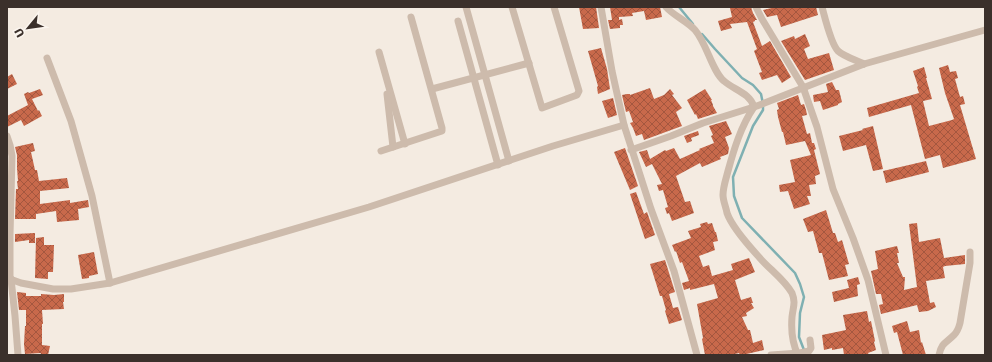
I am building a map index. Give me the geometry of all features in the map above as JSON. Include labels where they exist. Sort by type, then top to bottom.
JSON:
[{"type":"street","points":[[466,7],[509,161]]},
{"type":"street","points":[[512,7],[542,108],[577,94],[579,91],[554,7]]},
{"type":"street","points":[[601,7],[612,71],[624,125],[651,209],[674,271],[697,355]]},
{"type":"street","points":[[666,7],[694,30],[701,40],[719,76],[724,82],[749,97],[755,106]]},
{"type":"street","points":[[756,7],[803,87],[817,127],[833,189],[868,280],[886,355]]},
{"type":"street","points":[[822,7],[830,35],[838,52],[864,64]]},
{"type":"street","points":[[380,151],[442,131],[411,16]]},
{"type":"street","points":[[458,21],[498,165]]},
{"type":"street","points":[[631,150],[703,123],[755,106],[864,64],[985,30]]},
{"type":"street","points":[[379,52],[405,144]]},
{"type":"street","points":[[46,58],[71,121],[92,196],[110,283]]},
{"type":"street","points":[[432,90],[529,63]]},
{"type":"street","points":[[386,74],[393,147]]},
{"type":"street","points":[[755,106],[748,116],[732,152],[723,195],[728,214],[744,240],[791,292],[795,301],[792,323],[792,339],[800,353]]},
{"type":"street","points":[[9,279],[21,283],[53,289],[71,289],[110,283],[368,208],[553,146],[624,125]]},
{"type":"street","points":[[7,136],[12,156],[9,279],[15,316],[18,355]]},
{"type":"street","points":[[939,355],[940,348],[958,330],[970,263],[970,252]]},
{"type":"street","points":[[771,355],[809,351],[811,348],[810,340]]},
{"type":"building","points":[[579,7],[596,7],[599,28],[583,29]]},
{"type":"building","points":[[610,7],[660,7],[662,17],[646,20],[644,11],[632,13],[633,16],[619,17],[619,20],[622,19],[623,25],[620,25],[620,28],[610,29],[608,20],[612,20]]},
{"type":"building","points":[[751,7],[757,20],[753,22],[762,46],[770,41],[791,77],[782,83],[777,75],[762,80],[759,73],[762,72],[754,51],[757,49],[747,22],[730,24],[732,28],[721,31],[718,21],[732,17],[730,8]]},
{"type":"building","points":[[776,7],[816,7],[818,15],[781,27],[777,15],[767,17],[763,10]]},
{"type":"building","points":[[805,34],[810,46],[804,49],[808,59],[829,53],[834,70],[805,80],[781,41],[794,36],[795,39]]},
{"type":"building","points":[[601,48],[607,69],[610,89],[598,94],[598,86],[588,51]]},
{"type":"building","points":[[948,65],[950,72],[956,71],[958,78],[955,79],[960,97],[963,96],[965,104],[960,105],[976,159],[943,168],[940,155],[925,159],[911,105],[869,117],[867,108],[919,93],[913,71],[924,67],[932,99],[923,101],[929,126],[954,119],[945,93],[939,68]]},
{"type":"building","points":[[12,74],[17,84],[7,89],[7,77]]},
{"type":"building","points":[[832,82],[836,90],[839,90],[842,102],[838,105],[823,110],[820,101],[814,102],[813,95],[828,92],[826,84]]},
{"type":"building","points":[[650,88],[654,99],[664,95],[670,89],[674,94],[672,95],[682,108],[676,112],[682,126],[644,140],[642,134],[636,136],[630,123],[633,122],[629,111],[626,112],[622,95],[630,95]]},
{"type":"building","points":[[40,89],[43,95],[32,99],[42,116],[24,126],[21,120],[7,127],[7,116],[28,105],[24,94]]},
{"type":"building","points":[[705,89],[712,100],[713,106],[717,113],[698,119],[687,100]]},
{"type":"building","points":[[798,95],[801,105],[804,104],[806,110],[807,115],[802,116],[807,134],[810,133],[812,143],[814,143],[816,149],[814,150],[820,174],[815,176],[816,184],[809,185],[811,196],[807,196],[810,204],[794,209],[788,191],[780,192],[779,185],[795,182],[790,160],[811,155],[805,141],[786,145],[778,117],[777,110],[779,109],[777,103]]},
{"type":"building","points":[[613,98],[617,115],[608,118],[602,101]]},
{"type":"building","points":[[726,121],[732,134],[725,137],[729,148],[728,154],[720,157],[721,159],[702,167],[700,163],[676,176],[685,202],[690,201],[694,213],[672,221],[665,208],[668,207],[663,190],[659,191],[657,185],[662,184],[652,164],[646,167],[639,152],[647,150],[650,159],[665,150],[674,148],[680,159],[714,143],[711,136],[713,135],[709,126]]},
{"type":"building","points":[[873,126],[883,169],[873,171],[866,145],[843,151],[839,136]]},
{"type":"building","points":[[698,131],[699,135],[691,138],[692,141],[687,143],[684,136]]},
{"type":"building","points":[[33,143],[35,151],[31,152],[39,181],[67,178],[69,188],[40,191],[40,204],[70,200],[70,203],[88,200],[89,207],[78,209],[79,220],[57,222],[56,211],[36,214],[36,219],[15,219],[16,189],[18,189],[18,181],[17,155],[15,147]]},
{"type":"building","points":[[625,148],[638,186],[630,190],[614,152]]},
{"type":"building","points":[[926,161],[929,172],[886,183],[883,171]]},
{"type":"building","points":[[636,192],[644,214],[647,212],[655,235],[645,239],[630,194]]},
{"type":"building","points":[[826,210],[833,233],[835,233],[838,242],[842,240],[849,264],[845,265],[848,276],[829,280],[822,253],[819,253],[813,231],[808,232],[803,219]]},
{"type":"building","points":[[707,222],[708,224],[712,223],[718,241],[713,242],[715,250],[699,256],[703,267],[709,265],[712,276],[733,270],[731,264],[749,258],[755,272],[735,280],[741,300],[751,297],[753,303],[751,303],[754,308],[746,313],[747,316],[742,317],[748,330],[750,330],[753,343],[762,340],[764,350],[742,355],[739,353],[731,355],[705,355],[697,304],[718,298],[714,284],[684,290],[682,283],[689,281],[682,262],[680,263],[676,251],[675,252],[672,245],[691,238],[688,231],[701,227],[700,224]]},
{"type":"building","points":[[917,223],[919,242],[940,238],[944,258],[965,255],[965,264],[945,266],[943,267],[945,278],[926,281],[930,303],[934,302],[936,307],[928,311],[919,312],[917,305],[881,314],[879,305],[883,304],[881,294],[876,294],[871,271],[878,269],[875,251],[897,246],[899,263],[897,263],[903,277],[905,277],[904,290],[917,287],[909,224]]},
{"type":"building","points":[[35,233],[35,243],[29,243],[29,240],[15,242],[15,234]]},
{"type":"building","points":[[44,237],[44,245],[54,245],[53,272],[48,272],[48,279],[35,278],[36,238]]},
{"type":"building","points":[[94,252],[98,274],[82,279],[78,255]]},
{"type":"building","points":[[665,260],[675,292],[669,294],[673,308],[678,307],[682,320],[669,324],[662,296],[660,296],[650,264]]},
{"type":"building","points":[[858,277],[860,284],[857,285],[858,296],[834,302],[832,292],[849,288],[847,280]]},
{"type":"building","points":[[17,292],[26,293],[26,296],[41,296],[41,294],[64,294],[64,309],[42,310],[42,345],[50,346],[48,355],[40,355],[41,353],[25,354],[24,344],[26,310],[19,310]]},
{"type":"building","points":[[867,311],[869,322],[871,321],[876,350],[868,353],[869,355],[844,355],[843,348],[824,350],[822,335],[846,330],[843,315]]},
{"type":"building","points":[[907,321],[910,332],[919,330],[921,343],[922,342],[926,355],[903,355],[897,332],[894,333],[892,326]]},
{"type":"waterway","points":[[679,7],[693,24]]},
{"type":"waterway","points":[[702,34],[742,78],[753,85],[761,94],[763,110],[753,126],[733,177],[734,196],[742,218],[795,273],[804,297],[800,313],[799,337],[804,350]]}]
